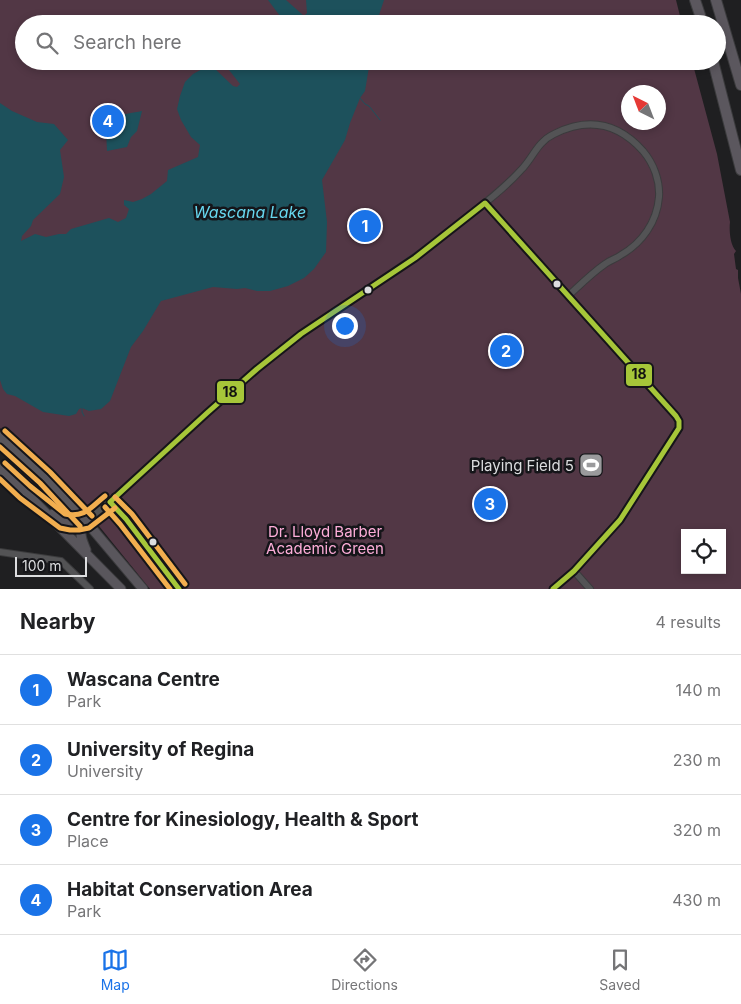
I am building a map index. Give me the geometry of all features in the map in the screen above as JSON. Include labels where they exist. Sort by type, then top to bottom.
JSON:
[{"type":"highway","points":[[695,0],[699,15]]},
{"type":"highway","points":[[716,0],[720,15]]},
{"type":"highway","points":[[726,34],[741,84]]},
{"type":"highway","points":[[715,70],[741,170]]},
{"type":"main road","points":[[0,438],[68,500],[143,589]]},
{"type":"main road","points":[[0,469],[121,589]]},
{"type":"main road","points":[[25,492],[62,521],[79,523],[86,521]]},
{"type":"main road","points":[[86,521],[80,530],[89,556]]},
{"type":"street","points":[[86,521],[110,502],[207,412],[257,369],[301,334],[415,258],[485,203],[525,166],[534,150],[552,134],[579,126],[610,127],[631,138],[652,164],[658,182],[657,209],[654,219],[637,245],[607,262],[568,296]]},
{"type":"street","points":[[485,203],[679,421],[679,428],[620,520],[574,571],[553,589]]},
{"type":"street","points":[[110,502],[126,519],[179,589]]},
{"type":"street","points":[[0,552],[61,561],[90,589]]},
{"type":"street","points":[[574,571],[590,589]]},
{"type":"green space","name":"Dr. Lloyd Barber Academic Green","points":[[0,0],[676,0],[680,15],[15,15],[15,70],[694,70],[717,154],[730,222],[730,237],[736,251],[734,254],[741,294],[741,589],[150,589],[88,511],[43,464],[0,428]]},
{"type":"green space","points":[[21,467],[33,473],[39,479],[43,491],[48,497],[48,503],[39,499],[17,477],[17,472]]},
{"type":"water","points":[[268,0],[286,0],[303,15],[279,15]]},
{"type":"water","points":[[306,0],[384,0],[379,15],[305,15],[307,13]]},
{"type":"water","name":"Wascana Lake","points":[[200,70],[216,70],[233,86],[237,87],[240,84],[229,70],[368,70],[365,91],[360,98],[345,140],[322,180],[327,222],[326,252],[314,269],[304,278],[288,286],[270,291],[213,287],[161,301],[131,347],[110,401],[101,409],[89,411],[82,408],[76,414],[69,416],[43,412],[15,396],[7,394],[0,380],[0,103],[12,111],[37,122],[54,124],[68,140],[60,150],[64,177],[60,194],[33,220],[31,226],[22,236],[21,241],[35,234],[46,237],[66,234],[71,229],[109,218],[118,222],[126,218],[129,209],[124,205],[124,200],[133,202],[151,194],[167,181],[168,170],[198,157],[200,145],[191,137],[177,109],[185,82]]},
{"type":"water","points":[[142,111],[137,131],[131,137],[127,147],[107,151],[106,130],[110,124],[125,114]]},
{"type":"waterway","points":[[360,98],[380,120]]},
{"type":"waterway","points":[[82,408],[84,416]]},
{"type":"transit line","name":"18","points":[[179,589],[126,519],[110,502],[257,369],[301,334],[415,258],[485,203],[679,421],[679,428],[620,520],[574,571],[553,589]]},
{"type":"transit line","name":"4","points":[[5,431],[50,472],[92,516]]},
{"type":"transit line","name":"3","points":[[0,447],[40,483],[80,526]]},
{"type":"transit line","name":"4","points":[[5,463],[65,514],[83,513],[105,496]]},
{"type":"transit line","name":"3","points":[[0,479],[20,498],[60,528],[70,530],[89,528],[115,508]]},
{"type":"transit line","name":"4","points":[[115,497],[132,514],[185,584]]},
{"type":"transit line","name":"3","points":[[105,507],[170,589]]},
{"type":"place","name":"Habitat Conservation Area","points":[[108,121]]},
{"type":"place","name":"Wascana Centre","points":[[365,226]]},
{"type":"place","name":"University of Regina","points":[[506,351]]},
{"type":"place","name":"Playing Field 5","points":[[591,465]]},
{"type":"place","name":"Centre for Kinesiology, Health & Sport","points":[[490,504]]}]
